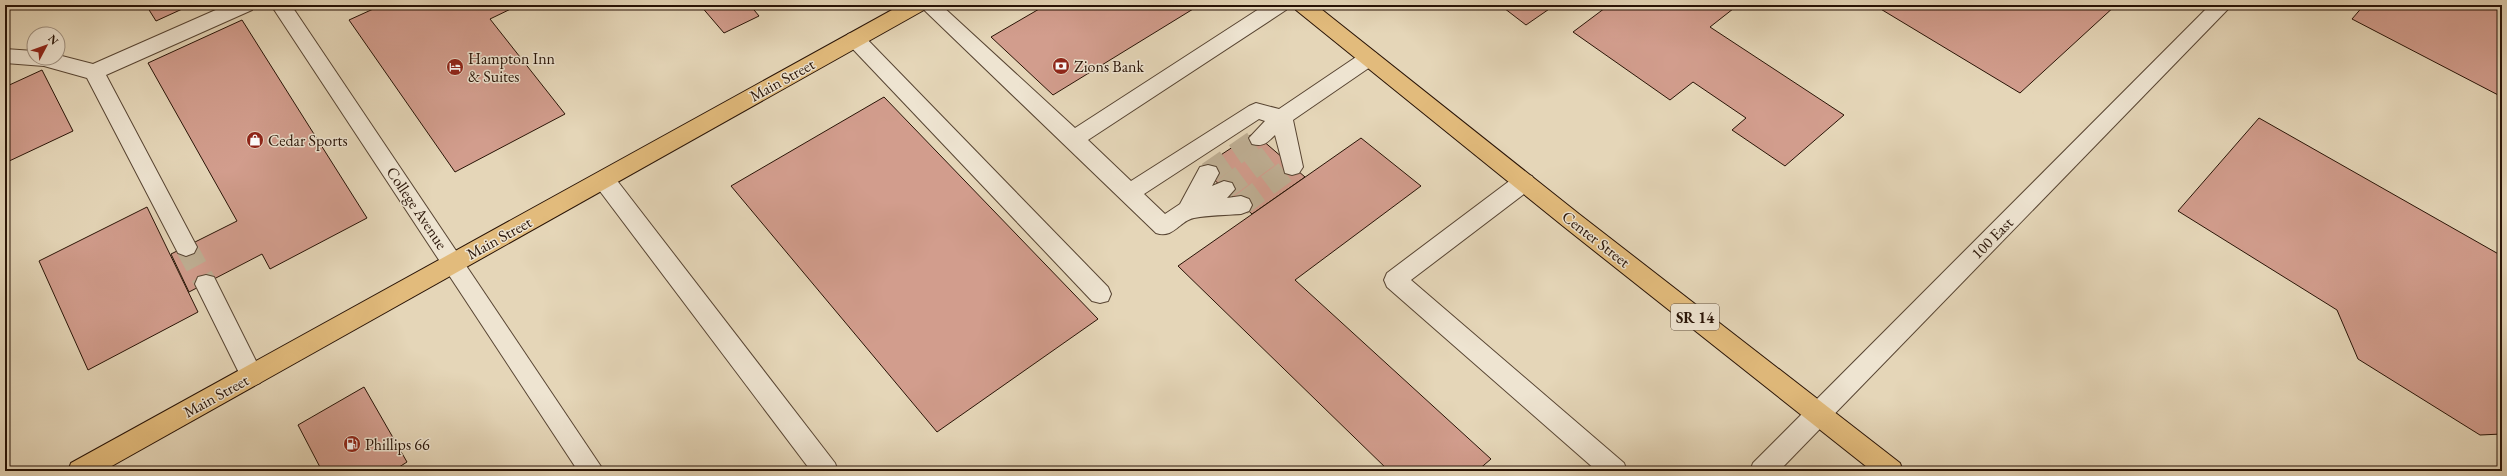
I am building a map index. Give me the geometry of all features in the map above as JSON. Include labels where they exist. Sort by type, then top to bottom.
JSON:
[{"type":"main road","name":"Main Street","points":[[80,471],[917,5]]},
{"type":"main road","name":"Center Street","points":[[1303,5],[1524,182],[1891,471]]},
{"type":"street","points":[[5,56],[44,59],[94,72],[245,5]]},
{"type":"street","points":[[928,5],[1074,139],[1164,227],[1188,210],[1224,189]]},
{"type":"street","points":[[1074,139],[1279,5]]},
{"type":"street","name":"100 East","points":[[1762,471],[2222,5]]},
{"type":"street","name":"College Avenue","points":[[283,6],[592,471]]},
{"type":"street","points":[[855,39],[1100,294]]},
{"type":"street","points":[[1259,138],[1282,117],[1369,58]]},
{"type":"street","points":[[94,72],[186,247]]},
{"type":"street","points":[[1129,193],[1256,111],[1282,117]]},
{"type":"street","points":[[1275,151],[1282,117]]},
{"type":"street","points":[[1282,117],[1292,166]]},
{"type":"street","points":[[1188,210],[1208,173]]},
{"type":"street","points":[[604,180],[826,471]]},
{"type":"street","points":[[1524,182],[1395,280],[1616,471]]},
{"type":"street","points":[[1188,210],[1242,205]]},
{"type":"street","points":[[206,284],[252,376]]},
{"type":"building","points":[[146,5],[191,5],[156,21]]},
{"type":"building","name":"Hampton Inn & Suites","points":[[382,5],[519,5],[490,19],[565,114],[455,172],[349,20]]},
{"type":"building","points":[[700,5],[750,5],[759,16],[724,33]]},
{"type":"building","name":"Zions Bank","points":[[1046,5],[1198,6],[1053,95],[991,37]]},
{"type":"building","points":[[1500,5],[1555,5],[1526,25]]},
{"type":"building","points":[[1609,5],[1738,5],[1710,27],[1844,115],[1785,166],[1732,130],[1746,118],[1693,82],[1670,100],[1573,32]]},
{"type":"building","points":[[1874,5],[2116,5],[2020,93]]},
{"type":"building","points":[[2364,5],[2502,5],[2502,97],[2352,19]]},
{"type":"building","name":"Cedar Sports","points":[[242,20],[367,218],[270,269],[262,254],[189,292],[171,254],[237,221],[148,63]]},
{"type":"building","points":[[42,70],[73,131],[5,163],[5,87]]},
{"type":"building","points":[[884,97],[1098,319],[937,432],[731,186]]},
{"type":"building","points":[[2259,118],[2502,256],[2502,434],[2480,435],[2358,359],[2337,310],[2178,211]]},
{"type":"building","points":[[1254,133],[1305,177],[1252,214],[1201,168]]},
{"type":"building","points":[[1361,138],[1421,186],[1295,280],[1491,459],[1477,471],[1389,471],[1178,266]]},
{"type":"building","points":[[147,207],[198,312],[88,370],[39,261]]},
{"type":"building","name":"Phillips 66","points":[[364,387],[407,462],[393,471],[322,471],[298,425]]},
{"type":"tunnel","points":[[1208,173],[1259,138]]},
{"type":"tunnel","points":[[1224,189],[1275,151]]},
{"type":"tunnel","points":[[1241,205],[1292,167]]},
{"type":"tunnel","points":[[186,247],[206,284]]},
{"type":"place","name":"Zions Bank","points":[[1061,66]]},
{"type":"place","name":"Hampton Inn & Suites","points":[[455,67]]},
{"type":"place","name":"Cedar Sports","points":[[255,140]]},
{"type":"place","name":"Phillips 66","points":[[352,444]]}]
